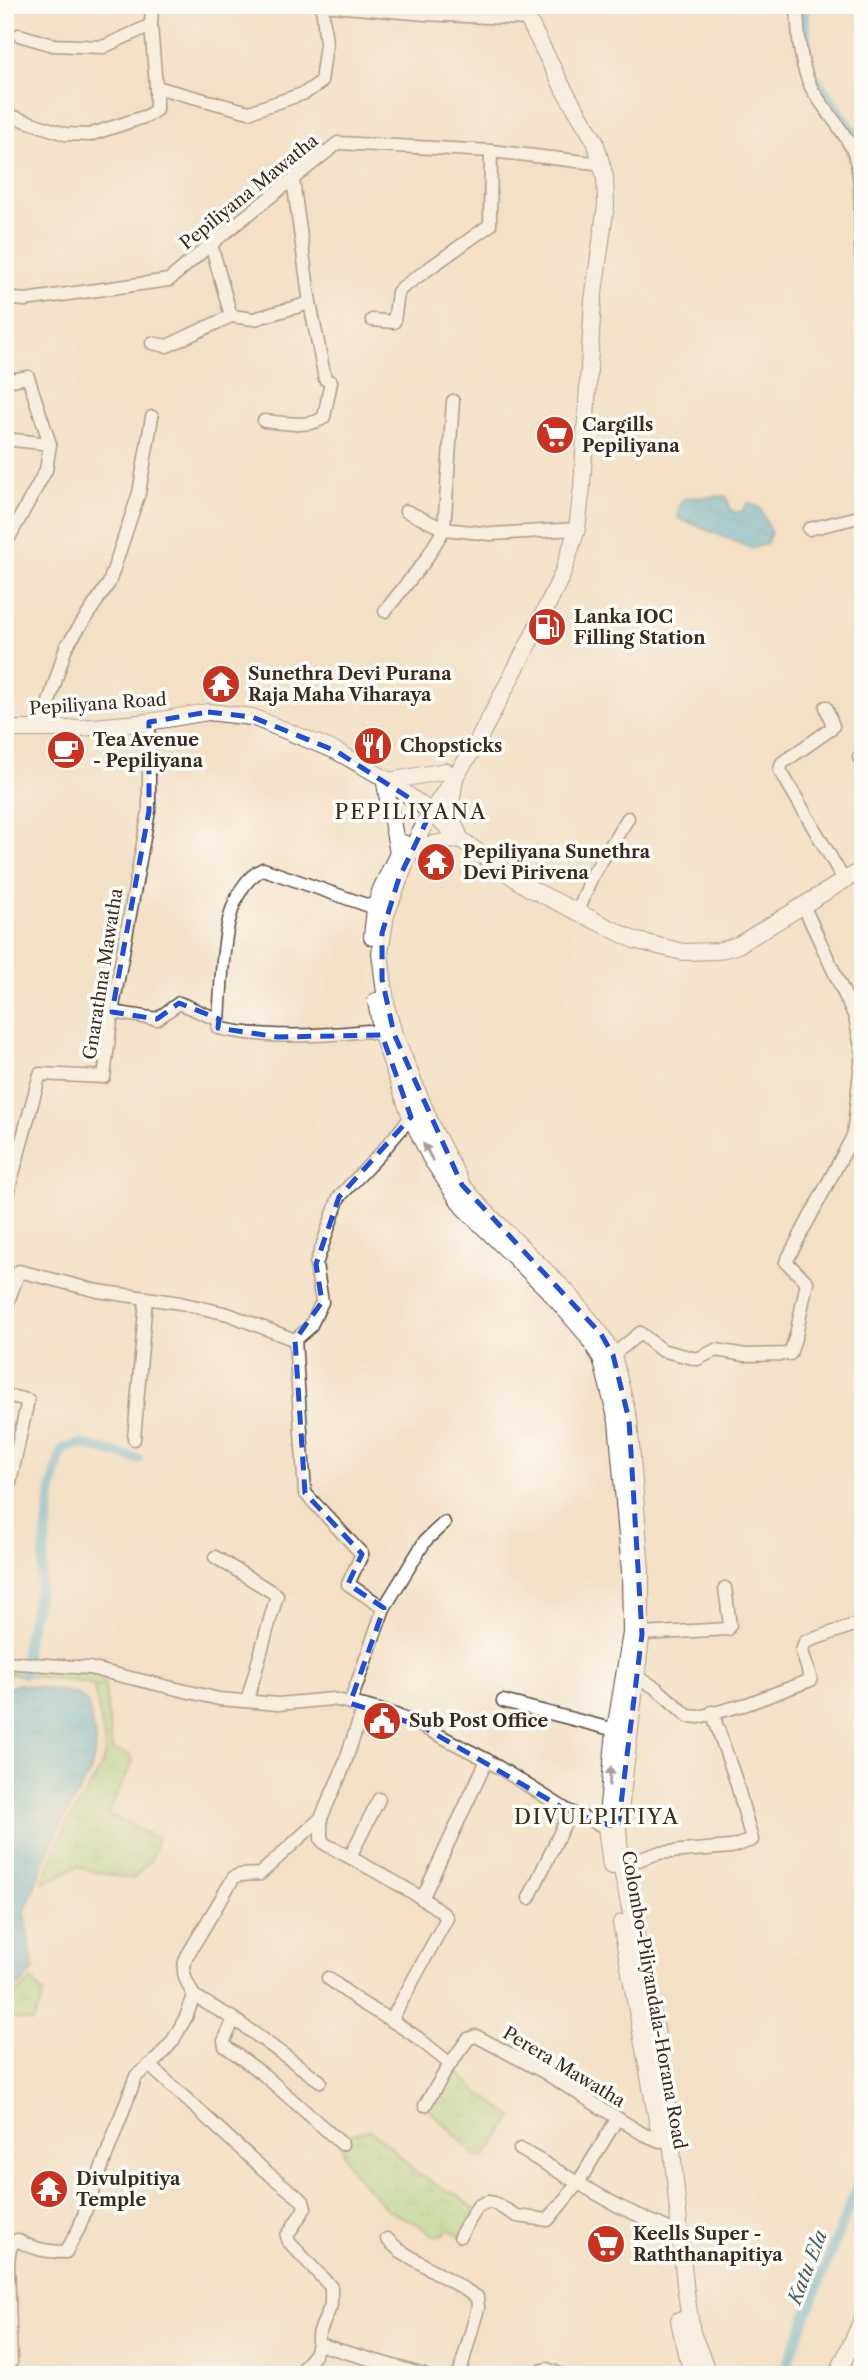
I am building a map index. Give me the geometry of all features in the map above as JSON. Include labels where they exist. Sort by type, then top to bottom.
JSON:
[{"type":"main road","name":"Colombo-Piliyandala-Horana Road","points":[[527,12],[564,88],[595,141],[603,164],[606,205],[593,300],[577,529],[562,575],[473,750],[451,772],[426,809],[404,853],[386,915],[380,953],[387,1009],[430,1157],[463,1207],[549,1291],[607,1357],[642,1634],[612,1827]]},
{"type":"main road","name":"Pepiliyana Road","points":[[5,729],[70,729],[149,722],[208,712],[251,717],[337,751],[386,779],[461,840],[527,887],[634,940],[683,952],[718,951],[738,945],[863,869]]},
{"type":"main road","points":[[451,772],[451,818],[461,840],[423,846],[404,853],[386,779],[451,772]]},
{"type":"main road","name":"Colombo-Piliyandala-Horana Road","points":[[404,853],[387,873],[375,908],[372,972],[382,1035],[418,1115]]},
{"type":"main road","name":"Colombo-Piliyandala-Horana Road","points":[[636,1571],[631,1633],[615,1730],[612,1827],[616,1867],[659,2119],[665,2140],[692,2333],[708,2375]]},
{"type":"main road","name":"Colombo-Piliyandala-Horana Road","points":[[665,2140],[669,2229],[681,2336],[695,2375]]},
{"type":"main road","points":[[837,2375],[863,2318]]},
{"type":"street","points":[[5,114],[65,134],[89,135],[147,116],[156,110],[152,5]]},
{"type":"street","points":[[156,87],[249,112],[305,93],[321,82],[326,44],[322,5],[425,14],[527,12]]},
{"type":"street","points":[[797,5],[804,71],[812,89],[853,151],[860,183],[863,268]]},
{"type":"street","points":[[19,35],[53,45],[103,47],[151,25]]},
{"type":"street","name":"Pepiliyana Mawatha","points":[[5,298],[25,300],[169,280],[338,143],[491,152],[603,164]]},
{"type":"street","points":[[372,320],[394,322],[398,292],[403,286],[490,225],[491,152]]},
{"type":"street","points":[[264,421],[320,421],[324,417],[331,382],[325,379],[310,303],[293,180]]},
{"type":"street","points":[[211,244],[231,316]]},
{"type":"street","points":[[152,343],[167,345],[231,316],[254,319],[310,303]]},
{"type":"street","points":[[5,381],[28,377],[50,444],[46,470],[5,545]]},
{"type":"street","points":[[385,611],[425,561],[444,529],[453,401]]},
{"type":"street","points":[[41,727],[66,647],[109,583],[139,493],[152,417]]},
{"type":"street","points":[[5,439],[50,444]]},
{"type":"street","points":[[406,511],[444,529],[491,534],[577,529]]},
{"type":"street","points":[[808,529],[863,516]]},
{"type":"street","points":[[825,707],[833,726],[831,729],[782,763],[780,770],[844,880]]},
{"type":"street","name":"Gnarathna Mawatha","points":[[5,1202],[40,1074],[104,1077],[112,1012],[149,811],[149,722]]},
{"type":"street","points":[[578,912],[592,877],[628,818]]},
{"type":"street","points":[[375,908],[262,869],[252,874],[231,908],[222,963],[218,1028],[278,1037],[368,1031],[382,1035]]},
{"type":"street","points":[[607,1357],[640,1333],[662,1350],[697,1359],[716,1350],[745,1354],[790,1354],[807,1282],[786,1262],[853,1136],[862,1052],[855,1017],[803,905]]},
{"type":"street","points":[[112,1012],[157,1019],[179,1003],[212,1017],[219,1016]]},
{"type":"street","points":[[295,1340],[310,1327],[322,1302],[316,1264],[339,1197],[418,1115]]},
{"type":"street","points":[[5,1265],[98,1291],[180,1303],[228,1314],[295,1340]]},
{"type":"street","points":[[5,1310],[19,1271]]},
{"type":"street","points":[[134,1439],[146,1299]]},
{"type":"street","points":[[295,1340],[305,1493],[362,1554],[348,1584],[384,1608]]},
{"type":"street","points":[[5,1395],[28,1400],[5,1505]]},
{"type":"street","points":[[350,1703],[384,1608],[425,1541],[444,1523]]},
{"type":"street","points":[[215,1557],[277,1595],[247,1701]]},
{"type":"street","points":[[642,1634],[728,1629],[730,1625],[725,1588]]},
{"type":"street","points":[[637,1677],[656,1688],[688,1716],[699,1717],[747,1704],[811,1680],[802,1651],[805,1642],[863,1622]]},
{"type":"street","points":[[5,1662],[89,1668],[219,1699],[278,1704],[332,1699],[393,1714],[487,1760],[570,1812],[612,1827]]},
{"type":"street","points":[[503,1701],[615,1730]]},
{"type":"street","points":[[320,2081],[234,2019],[194,1996],[183,1976],[183,1964],[234,1877],[260,1874],[321,1818],[342,1771],[363,1706]]},
{"type":"street","points":[[616,1867],[658,1853],[731,1847],[752,1840],[736,1781],[712,1712]]},
{"type":"street","points":[[422,1899],[487,1760]]},
{"type":"street","points":[[350,1857],[379,1799]]},
{"type":"street","points":[[529,1898],[570,1812]]},
{"type":"street","points":[[321,1818],[321,1839],[325,1844],[422,1899],[443,1912],[447,1918],[394,2015],[394,2022]]},
{"type":"street","points":[[328,1978],[360,2002],[418,2038],[450,2064],[425,2105]]},
{"type":"street","points":[[15,2375],[8,2362],[9,2251],[17,2239],[48,2252],[66,2252],[79,2228],[136,2076],[172,2042],[194,1996]]},
{"type":"street","points":[[234,2019],[224,2041],[225,2046],[264,2075],[342,2144]]},
{"type":"street","name":"Perera Mawatha","points":[[450,2064],[468,2039],[476,2036],[542,2071],[617,2119],[665,2140]]},
{"type":"street","points":[[149,2066],[264,2170],[303,2201],[305,2208],[286,2236],[331,2287],[331,2305],[318,2336],[315,2354],[297,2375]]},
{"type":"street","points":[[460,2236],[478,2206],[487,2202],[517,2216],[548,2220],[579,2183],[617,2119]]},
{"type":"street","points":[[520,2149],[622,2208],[669,2229]]},
{"type":"street","points":[[387,2239],[399,2250],[477,2297],[478,2308],[458,2375]]},
{"type":"street","points":[[318,2344],[424,2375]]},
{"type":"street","points":[[541,2375],[543,2370],[547,2369],[562,2375]]},
{"type":"highlighted area","points":[[208,712],[252,717],[336,751],[431,812],[399,878],[382,933],[382,979],[394,1034],[462,1185],[601,1334],[613,1355],[629,1420],[642,1634],[618,1828],[570,1812],[423,1727],[350,1703],[384,1608],[348,1584],[362,1554],[305,1493],[295,1340],[322,1302],[316,1264],[339,1197],[411,1117],[382,1035],[278,1037],[218,1028],[219,1019],[179,1003],[157,1019],[112,1012],[149,811],[149,722]]},
{"type":"green space","points":[[5,1662],[100,1673],[105,1687],[5,1673]]},
{"type":"green space","points":[[94,1687],[105,1687],[112,1750],[130,1755],[133,1761],[108,1814],[158,1839],[150,1861],[133,1879],[77,1866],[42,1884],[65,1827],[100,1770],[105,1754]]},
{"type":"green space","points":[[32,1980],[44,1994],[33,2022],[7,2017],[5,2020],[5,2006]]},
{"type":"green space","points":[[450,2064],[478,2092],[513,2117],[484,2158],[475,2155],[425,2105]]},
{"type":"green space","points":[[370,2130],[413,2170],[457,2195],[476,2210],[460,2236],[448,2229],[442,2235],[431,2235],[418,2224],[388,2210],[353,2173],[343,2154],[342,2144],[352,2133]]},
{"type":"water","points":[[726,496],[730,509],[735,513],[743,511],[748,503],[760,508],[771,533],[766,544],[751,548],[678,518],[680,504],[687,498]]},
{"type":"water","points":[[18,1684],[76,1694],[87,1702],[96,1742],[91,1771],[59,1826],[24,1913],[34,1970],[5,2001],[5,1690]]},
{"type":"waterway","points":[[804,5],[807,60],[812,73],[863,145]]},
{"type":"waterway","points":[[24,1674],[26,1645],[40,1586],[52,1488],[61,1452],[65,1448],[81,1444],[138,1459]]},
{"type":"waterway","name":"Katu Ela","points":[[783,2375],[863,2171]]},
{"type":"place","name":"Cargills Pepiliyana","points":[[555,435]]},
{"type":"place","name":"Lanka IOC Filling Station","points":[[547,627]]},
{"type":"place","name":"Sunethra Devi Purana Raja Maha Viharaya","points":[[221,684]]},
{"type":"place","name":"Chopsticks","points":[[373,746]]},
{"type":"place","name":"Tea Avenue - Pepiliyana","points":[[66,750]]},
{"type":"place","name":"Pepiliyana Sunethra Devi Pirivena","points":[[436,862]]},
{"type":"place","name":"Sub Post Office","points":[[382,1721]]},
{"type":"place","name":"Divulpitiya Temple","points":[[49,2189]]},
{"type":"place","name":"Keells Super - Raththanapitiya","points":[[606,2244]]},
{"type":"district","name":"PEPILIYANA","points":[[411,812]]},
{"type":"district","name":"DIVULPITIYA","points":[[597,1817]]}]
